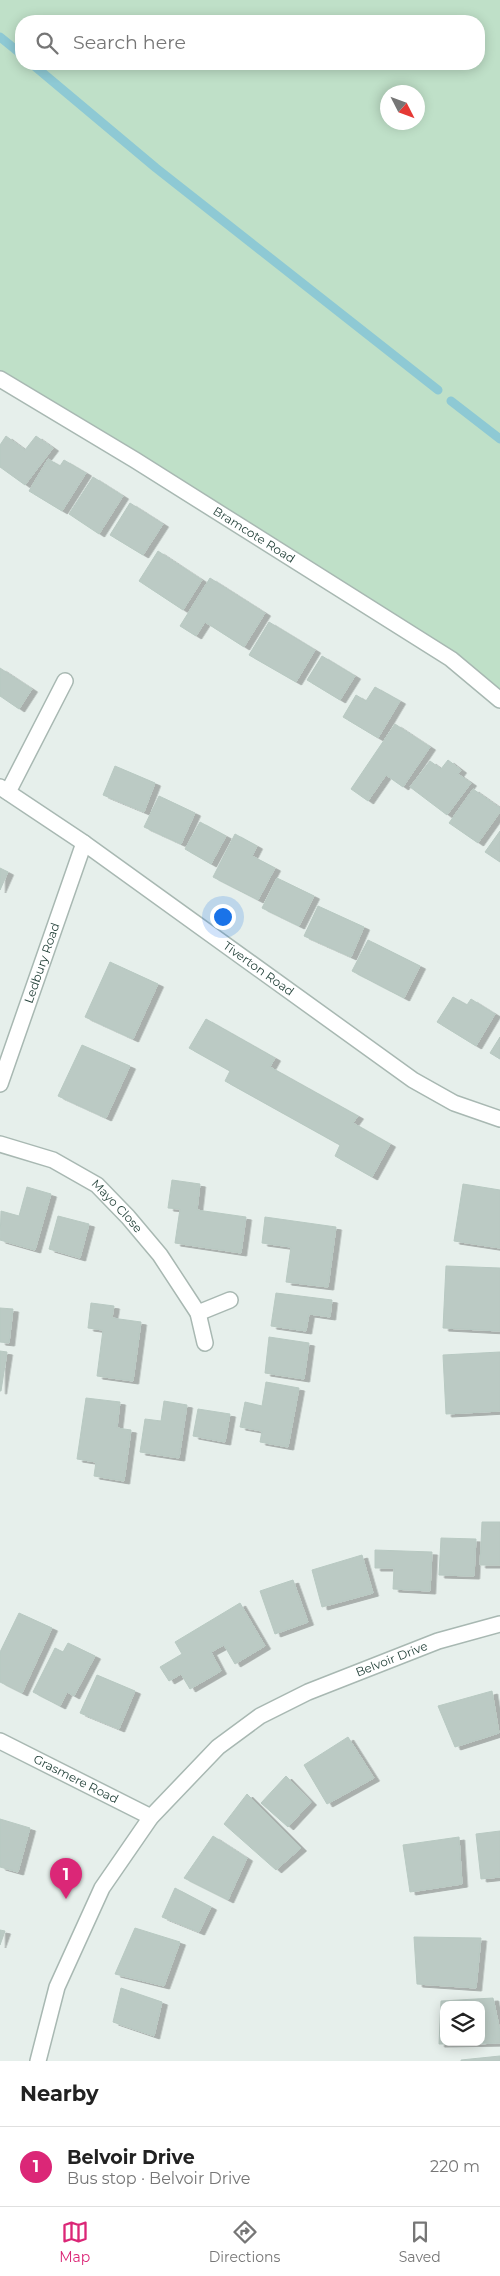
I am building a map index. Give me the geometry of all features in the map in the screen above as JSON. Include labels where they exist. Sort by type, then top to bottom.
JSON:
[{"type":"street","name":"Bramcote Road","points":[[0,379],[134,460],[451,659],[500,700]]},
{"type":"street","points":[[4,790],[65,682]]},
{"type":"street","name":"Tiverton Road","points":[[4,790],[84,843],[413,1080],[454,1103],[500,1119]]},
{"type":"street","name":"Ledbury Road","points":[[0,1084],[84,843]]},
{"type":"street","name":"Mayo Close","points":[[0,1144],[53,1160],[97,1185],[128,1217],[160,1255],[198,1313],[205,1343]]},
{"type":"street","points":[[198,1313],[230,1300]]},
{"type":"street","name":"Belvoir Drive","points":[[38,2061],[57,1987],[102,1888],[151,1817],[218,1747],[260,1716],[308,1692],[438,1642],[500,1624]]},
{"type":"street","name":"Grasmere Road","points":[[0,1741],[151,1817]]},
{"type":"green space","points":[[0,0],[500,0],[500,703],[415,637],[0,380]]},
{"type":"building","points":[[6,436],[25,450],[36,436],[53,448],[25,485],[0,467],[0,445]]},
{"type":"building","points":[[48,459],[60,466],[64,460],[86,473],[62,511],[29,491]]},
{"type":"building","points":[[93,477],[123,496],[99,534],[69,514]]},
{"type":"building","points":[[130,503],[163,524],[143,555],[110,535]]},
{"type":"building","points":[[158,551],[202,580],[183,610],[139,581]]},
{"type":"building","points":[[210,578],[265,613],[244,647],[205,622],[196,636],[180,626]]},
{"type":"building","points":[[269,622],[315,650],[296,682],[249,655]]},
{"type":"building","points":[[322,656],[355,676],[340,700],[307,680]]},
{"type":"building","points":[[0,668],[32,689],[19,709],[0,696]]},
{"type":"building","points":[[375,687],[400,701],[378,738],[343,717],[356,695],[366,701]]},
{"type":"building","points":[[395,724],[430,747],[403,787],[386,775],[368,801],[351,789]]},
{"type":"building","points":[[448,760],[461,770],[458,774],[471,783],[447,815],[410,787],[430,761],[441,769]]},
{"type":"building","points":[[115,766],[155,783],[144,812],[103,795]]},
{"type":"building","points":[[473,789],[500,808],[500,812],[478,843],[449,823]]},
{"type":"building","points":[[159,796],[195,813],[181,844],[144,827]]},
{"type":"building","points":[[200,822],[226,836],[211,864],[185,849]]},
{"type":"building","points":[[500,831],[500,862],[485,852]]},
{"type":"building","points":[[235,834],[257,846],[252,856],[275,868],[258,900],[213,877]]},
{"type":"building","points":[[0,868],[8,872],[0,890]]},
{"type":"building","points":[[277,878],[314,896],[299,926],[262,908]]},
{"type":"building","points":[[318,906],[364,927],[351,957],[304,936]]},
{"type":"building","points":[[368,940],[420,966],[404,998],[352,971]]},
{"type":"building","points":[[110,962],[158,984],[133,1039],[85,1017]]},
{"type":"building","points":[[453,997],[467,1005],[471,999],[495,1014],[476,1046],[437,1022]]},
{"type":"building","points":[[206,1019],[275,1058],[270,1067],[358,1116],[353,1123],[390,1144],[372,1177],[335,1156],[340,1145],[225,1081],[230,1071],[189,1048]]},
{"type":"building","points":[[500,1037],[500,1059],[490,1053]]},
{"type":"building","points":[[82,1045],[130,1066],[106,1118],[58,1096]]},
{"type":"building","points":[[172,1180],[200,1184],[197,1210],[246,1217],[241,1253],[175,1243],[180,1209],[168,1208]]},
{"type":"building","points":[[463,1184],[500,1190],[500,1248],[454,1241]]},
{"type":"building","points":[[27,1187],[51,1194],[35,1250],[0,1240],[1,1211],[19,1216]]},
{"type":"building","points":[[58,1216],[89,1224],[80,1258],[49,1249]]},
{"type":"building","points":[[265,1217],[336,1227],[328,1287],[286,1282],[291,1247],[262,1243]]},
{"type":"building","points":[[446,1266],[500,1268],[500,1331],[443,1328]]},
{"type":"building","points":[[276,1293],[332,1300],[330,1317],[309,1314],[306,1331],[271,1326]]},
{"type":"building","points":[[91,1303],[114,1306],[112,1318],[141,1322],[133,1381],[97,1376],[103,1330],[88,1328]]},
{"type":"building","points":[[0,1308],[13,1309],[9,1343],[0,1342]]},
{"type":"building","points":[[269,1337],[309,1343],[304,1379],[265,1373]]},
{"type":"building","points":[[0,1351],[7,1352],[1,1391],[0,1391]]},
{"type":"building","points":[[500,1352],[500,1411],[446,1414],[443,1355]]},
{"type":"building","points":[[266,1382],[299,1388],[288,1447],[260,1442],[262,1431],[240,1427],[245,1402],[262,1406]]},
{"type":"building","points":[[86,1398],[120,1402],[117,1428],[131,1430],[124,1481],[94,1476],[96,1462],[77,1459]]},
{"type":"building","points":[[164,1401],[187,1405],[179,1458],[140,1452],[145,1419],[161,1421]]},
{"type":"building","points":[[198,1409],[230,1414],[225,1442],[193,1436]]},
{"type":"building","points":[[482,1522],[500,1522],[500,1565],[480,1565]]},
{"type":"building","points":[[441,1538],[476,1539],[474,1576],[439,1575]]},
{"type":"building","points":[[375,1550],[432,1552],[430,1591],[393,1589],[394,1568],[375,1568]]},
{"type":"building","points":[[362,1555],[373,1593],[322,1607],[312,1570]]},
{"type":"building","points":[[293,1580],[308,1622],[275,1634],[260,1591]]},
{"type":"building","points":[[240,1603],[265,1646],[235,1664],[224,1645],[211,1652],[221,1671],[190,1689],[181,1674],[169,1681],[160,1667],[182,1654],[175,1642]]},
{"type":"building","points":[[19,1613],[52,1628],[22,1693],[0,1682],[0,1652]]},
{"type":"building","points":[[68,1643],[95,1656],[74,1696],[67,1692],[60,1706],[33,1692],[55,1648],[63,1652]]},
{"type":"building","points":[[97,1675],[135,1691],[119,1729],[80,1713]]},
{"type":"building","points":[[492,1691],[499,1733],[455,1747],[438,1706]]},
{"type":"building","points":[[348,1737],[374,1778],[327,1804],[304,1765]]},
{"type":"building","points":[[286,1776],[311,1802],[288,1827],[261,1803]]},
{"type":"building","points":[[247,1794],[301,1848],[276,1870],[224,1824]]},
{"type":"building","points":[[0,1819],[30,1828],[18,1872],[0,1867]]},
{"type":"building","points":[[500,1831],[500,1877],[481,1879],[476,1834]]},
{"type":"building","points":[[213,1836],[247,1858],[228,1900],[184,1878]]},
{"type":"building","points":[[459,1837],[462,1884],[410,1892],[403,1845]]},
{"type":"building","points":[[175,1888],[211,1907],[199,1932],[162,1917]]},
{"type":"building","points":[[135,1928],[180,1942],[164,1986],[115,1974]]},
{"type":"building","points":[[0,1930],[5,1931],[0,1945]]},
{"type":"building","points":[[414,1937],[481,1938],[476,1988],[417,1984]]},
{"type":"building","points":[[121,1988],[162,2002],[154,2036],[113,2022]]},
{"type":"building","points":[[493,1998],[500,2031],[500,2043],[485,2043],[485,2001],[441,2001]]},
{"type":"building","points":[[500,2056],[500,2061],[461,2061],[461,2060]]},
{"type":"waterway","points":[[0,37],[15,49]]},
{"type":"waterway","points":[[39,70],[156,168],[438,390]]},
{"type":"waterway","points":[[451,401],[500,439]]},
{"type":"place","name":"Belvoir Drive","points":[[66,1899]]}]
